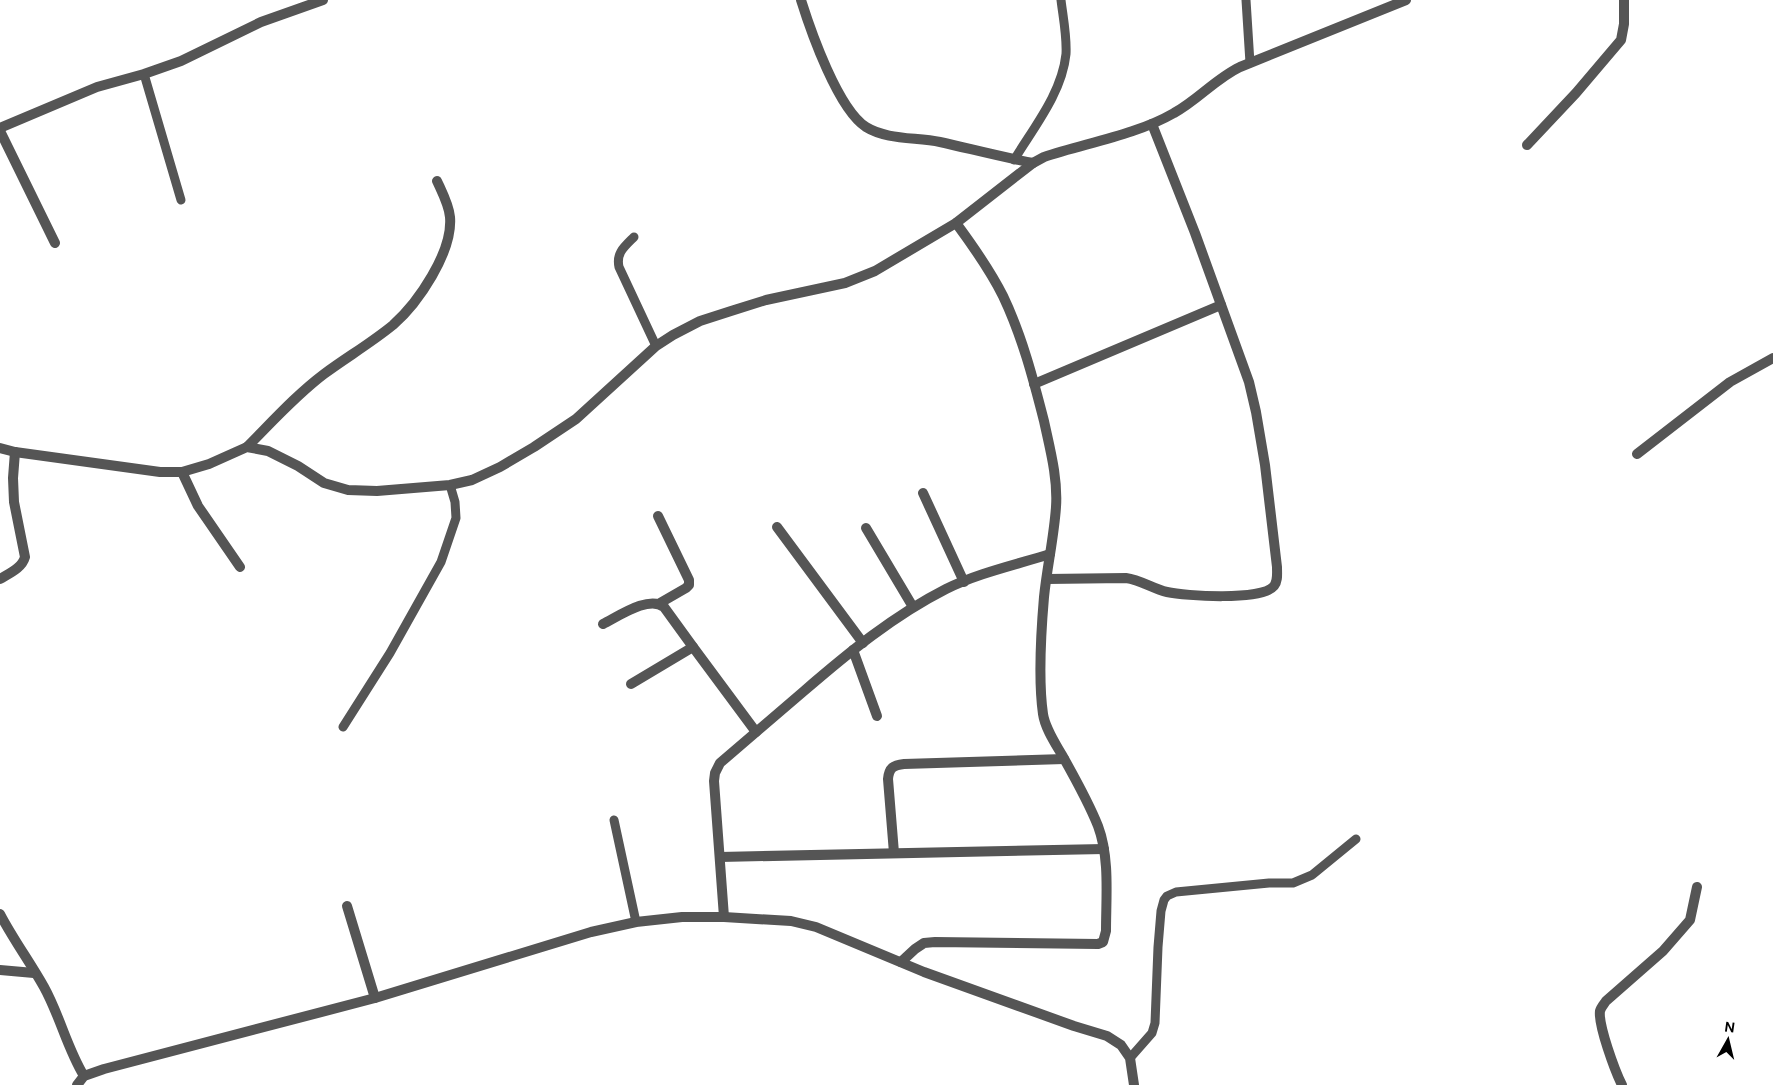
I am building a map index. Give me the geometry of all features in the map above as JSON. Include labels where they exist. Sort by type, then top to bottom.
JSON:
[{"type":"street","points":[[55,243],[0,130],[98,87],[181,61],[261,22],[323,0]]},
{"type":"street","points":[[801,0],[814,40],[831,78],[855,118],[866,127],[882,134],[938,142],[1033,164]]},
{"type":"street","points":[[247,447],[268,451],[298,466],[324,483],[348,490],[377,491],[450,485],[472,480],[534,447],[576,419],[656,346],[673,335],[700,322],[731,311],[766,300],[845,283],[875,271],[956,223],[1033,164],[1051,154],[1152,124],[1176,112],[1224,75],[1406,0]]},
{"type":"street","points":[[1527,145],[1576,94],[1621,40],[1624,24],[1624,0]]},
{"type":"street","points":[[1047,579],[1126,578],[1137,580],[1175,594],[1230,596],[1247,596],[1265,592],[1276,584],[1277,568],[1265,466],[1249,382],[1152,124]]},
{"type":"street","points":[[0,448],[15,452],[160,472],[182,472],[208,464],[247,447],[323,374],[394,324],[413,302],[432,275],[444,250],[450,229],[450,215],[437,181]]},
{"type":"street","points":[[901,962],[914,949],[924,943],[1098,944],[1102,942],[1106,931],[1104,849],[1098,827],[1043,717],[1041,653],[1047,579],[1056,508],[1052,455],[1026,352],[1002,295],[980,257],[956,223]]},
{"type":"street","points":[[1034,384],[1221,305]]},
{"type":"street","points":[[1637,454],[1724,387],[1773,358]]},
{"type":"street","points":[[0,579],[24,563],[25,557],[14,502],[15,452]]},
{"type":"street","points":[[182,472],[198,506],[240,566]]},
{"type":"street","points":[[923,493],[964,582]]},
{"type":"street","points":[[604,624],[646,603],[660,603],[689,585],[689,580],[658,516]]},
{"type":"street","points":[[776,526],[863,643]]},
{"type":"street","points":[[866,528],[913,607]]},
{"type":"street","points":[[724,917],[714,781],[715,773],[720,763],[853,650],[913,607],[947,588],[1050,554]]},
{"type":"street","points":[[660,603],[756,732]]},
{"type":"street","points":[[631,684],[692,648]]},
{"type":"street","points":[[853,650],[877,716]]},
{"type":"street","points":[[894,853],[888,778],[889,770],[892,767],[904,764],[1064,759]]},
{"type":"street","points":[[720,857],[1104,849]]},
{"type":"street","points":[[1622,1085],[1609,1051],[1600,1017],[1600,1010],[1606,1001],[1663,951],[1690,920],[1697,887]]},
{"type":"street","points":[[347,906],[375,998]]},
{"type":"street","points":[[0,914],[44,988],[74,1059],[84,1076]]},
{"type":"street","points":[[77,1085],[84,1076],[104,1069],[375,998],[591,932],[636,922],[724,917],[791,921],[816,927],[1010,1004],[1107,1036],[1121,1045],[1130,1058],[1134,1085]]},
{"type":"street","points":[[0,970],[34,972]]},
{"type":"lane","points":[[1014,160],[1048,105],[1062,74],[1066,53],[1066,40],[1061,0]]},
{"type":"lane","points":[[1246,0],[1250,63]]},
{"type":"lane","points":[[144,74],[181,200]]},
{"type":"lane","points":[[634,237],[619,252],[617,260],[656,346]]},
{"type":"lane","points":[[343,727],[390,653],[441,562],[456,518],[455,502],[450,485]]},
{"type":"lane","points":[[614,820],[636,922]]},
{"type":"lane","points":[[1130,1058],[1152,1033],[1155,1023],[1161,911],[1167,896],[1176,892],[1269,883],[1293,883],[1312,875],[1356,839]]}]
